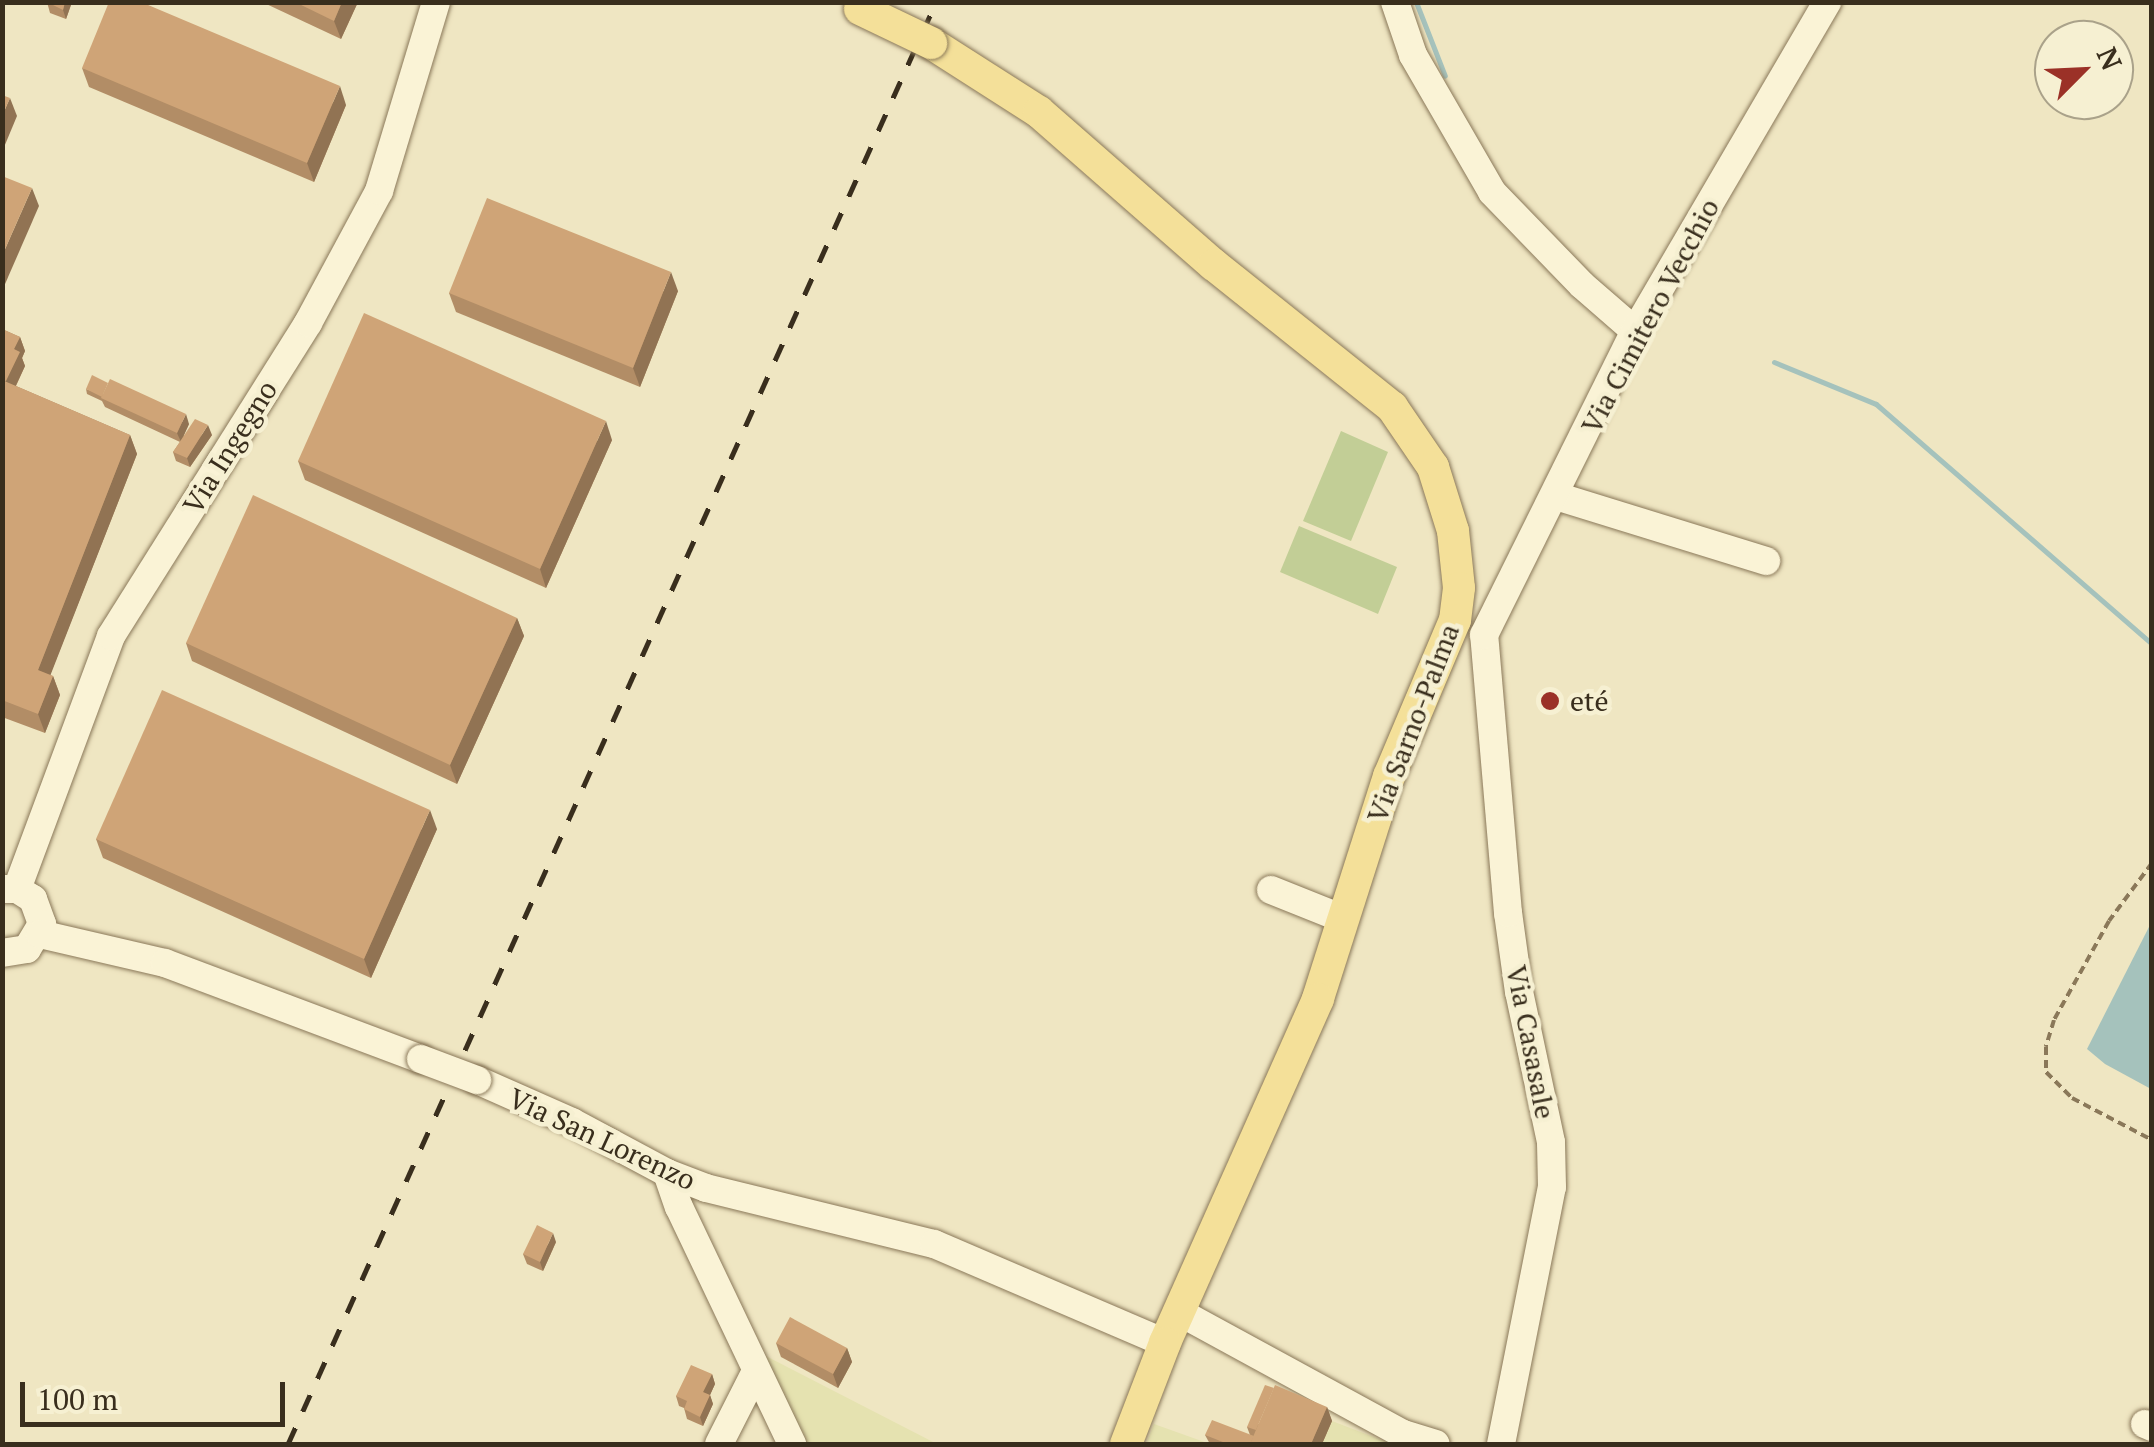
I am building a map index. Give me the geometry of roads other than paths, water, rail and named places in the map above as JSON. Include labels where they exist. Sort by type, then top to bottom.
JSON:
[{"type":"main road","name":"Via Sarno-Palma","points":[[857,6],[931,44],[1039,112],[1214,265],[1392,407],[1434,467],[1453,531],[1459,588],[1454,620],[1389,776],[1318,999],[1181,1313],[1164,1343],[1126,1444]]},
{"type":"street","name":"Via Ingegno","points":[[10,889],[112,636],[308,323],[379,192],[436,2]]},
{"type":"street","points":[[1395,2],[1413,55],[1492,192],[1582,285],[1636,331]]},
{"type":"street","name":"Via Cimitero Vecchio","points":[[1484,635],[1636,331],[1826,2]]},
{"type":"street","points":[[1556,496],[1766,562]]},
{"type":"street","points":[[1442,651],[1484,635]]},
{"type":"street","name":"Via Casasale","points":[[1484,635],[1508,914],[1519,992],[1551,1142],[1552,1187],[1501,1444]]},
{"type":"street","points":[[2,953],[28,949],[40,934],[38,906],[10,889]]},
{"type":"street","points":[[1270,890],[1344,919]]},
{"type":"street","name":"Via San Lorenzo","points":[[40,934],[165,963],[477,1080],[572,1122],[667,1173],[706,1188],[934,1244],[1164,1343]]},
{"type":"street","points":[[667,1173],[792,1444]]},
{"type":"street","points":[[1181,1313],[1385,1424],[1435,1444]]},
{"type":"street","points":[[718,1444],[756,1370]]},
{"type":"water","points":[[2151,923],[2152,1089],[2105,1064],[2087,1049]]},
{"type":"waterway","points":[[1416,2],[1445,76]]},
{"type":"waterway","points":[[1774,362],[1876,404],[2152,644]]},
{"type":"railway","points":[[288,1444],[936,2]]},
{"type":"place","name":"eté","points":[[1550,701]]}]
